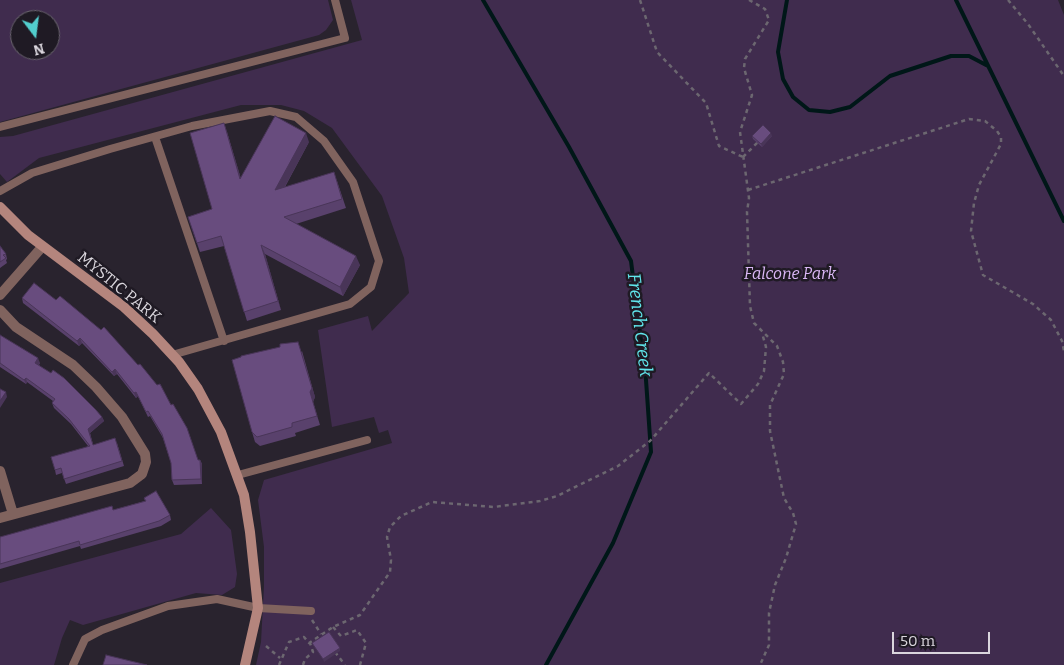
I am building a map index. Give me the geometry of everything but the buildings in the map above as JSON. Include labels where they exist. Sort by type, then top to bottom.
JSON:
[{"type":"street","name":"MYSTIC PARK","points":[[0,207],[42,246],[124,307],[172,355],[203,398],[221,432],[238,475],[250,532],[258,608],[245,665]]},
{"type":"street","points":[[0,296],[42,246]]},
{"type":"street","points":[[0,310],[16,327],[73,365],[96,387],[122,417],[145,454],[146,462],[142,474],[130,483],[0,518]]},
{"type":"street","points":[[0,471],[13,514]]},
{"type":"lane","points":[[0,127],[345,38],[335,0]]},
{"type":"lane","points":[[0,191],[32,173],[155,136],[192,126],[270,110],[296,117],[324,142],[353,182],[379,261],[371,287],[350,304],[172,355]]},
{"type":"lane","points":[[155,136],[224,341]]},
{"type":"lane","points":[[238,475],[368,440]]},
{"type":"lane","points":[[73,665],[86,639],[102,630],[168,606],[217,599],[258,608],[311,611]]},
{"type":"path","points":[[640,0],[657,52],[706,103],[719,146],[743,157]]},
{"type":"path","points":[[749,0],[765,9],[769,20],[745,59],[744,68],[752,95],[740,132],[748,190],[750,306],[754,323],[777,346],[783,362],[784,374],[770,404],[770,431],[784,498],[793,513],[796,524],[786,558],[775,585],[770,612],[769,645],[760,665]]},
{"type":"path","points":[[1008,0],[1028,24],[1064,76]]},
{"type":"path","points":[[748,190],[969,119],[984,121],[997,131],[1001,137],[1001,144],[979,185],[974,203],[971,231],[983,274],[1033,304],[1051,320],[1062,341],[1064,351]]},
{"type":"path","points":[[743,157],[761,139]]},
{"type":"path","points":[[309,643],[333,627],[360,615],[390,572],[391,560],[386,537],[390,527],[401,516],[432,502],[494,507],[540,501],[557,496],[618,466],[650,441],[709,373],[741,404],[758,384],[764,371],[766,347],[762,333]]},
{"type":"path","points":[[311,611],[313,623],[327,642]]},
{"type":"path","points":[[333,627],[341,636],[356,630],[366,643],[360,665]]},
{"type":"path","points":[[279,665],[280,658],[289,642],[304,637],[313,652],[305,659],[303,665]]},
{"type":"path","points":[[266,646],[280,658]]},
{"type":"path","points":[[333,650],[345,665]]},
{"type":"green space","points":[[0,0],[328,0],[333,20],[326,30],[319,35],[0,122]]},
{"type":"green space","name":"Falcone Park","points":[[351,0],[1058,0],[1064,15],[1064,665],[256,665],[261,642],[264,586],[264,547],[258,500],[264,480],[392,443],[388,430],[379,433],[374,417],[332,427],[318,330],[368,316],[372,331],[409,293],[404,258],[382,196],[332,128],[304,111],[281,105],[241,105],[39,158],[7,182],[0,174],[0,137],[13,136],[362,40]]},
{"type":"green space","points":[[211,508],[231,530],[237,574],[235,587],[222,595],[196,593],[83,625],[70,620],[62,638],[54,665],[0,665],[0,583],[181,534]]},
{"type":"waterway","name":"French Creek","points":[[483,0],[569,147],[631,261],[646,380],[651,452],[613,543],[546,665]]},
{"type":"waterway","points":[[787,0],[778,52],[783,79],[793,97],[809,110],[830,112],[850,107],[890,76],[951,56],[969,56],[988,66]]},
{"type":"waterway","points":[[956,0],[1064,221]]}]
